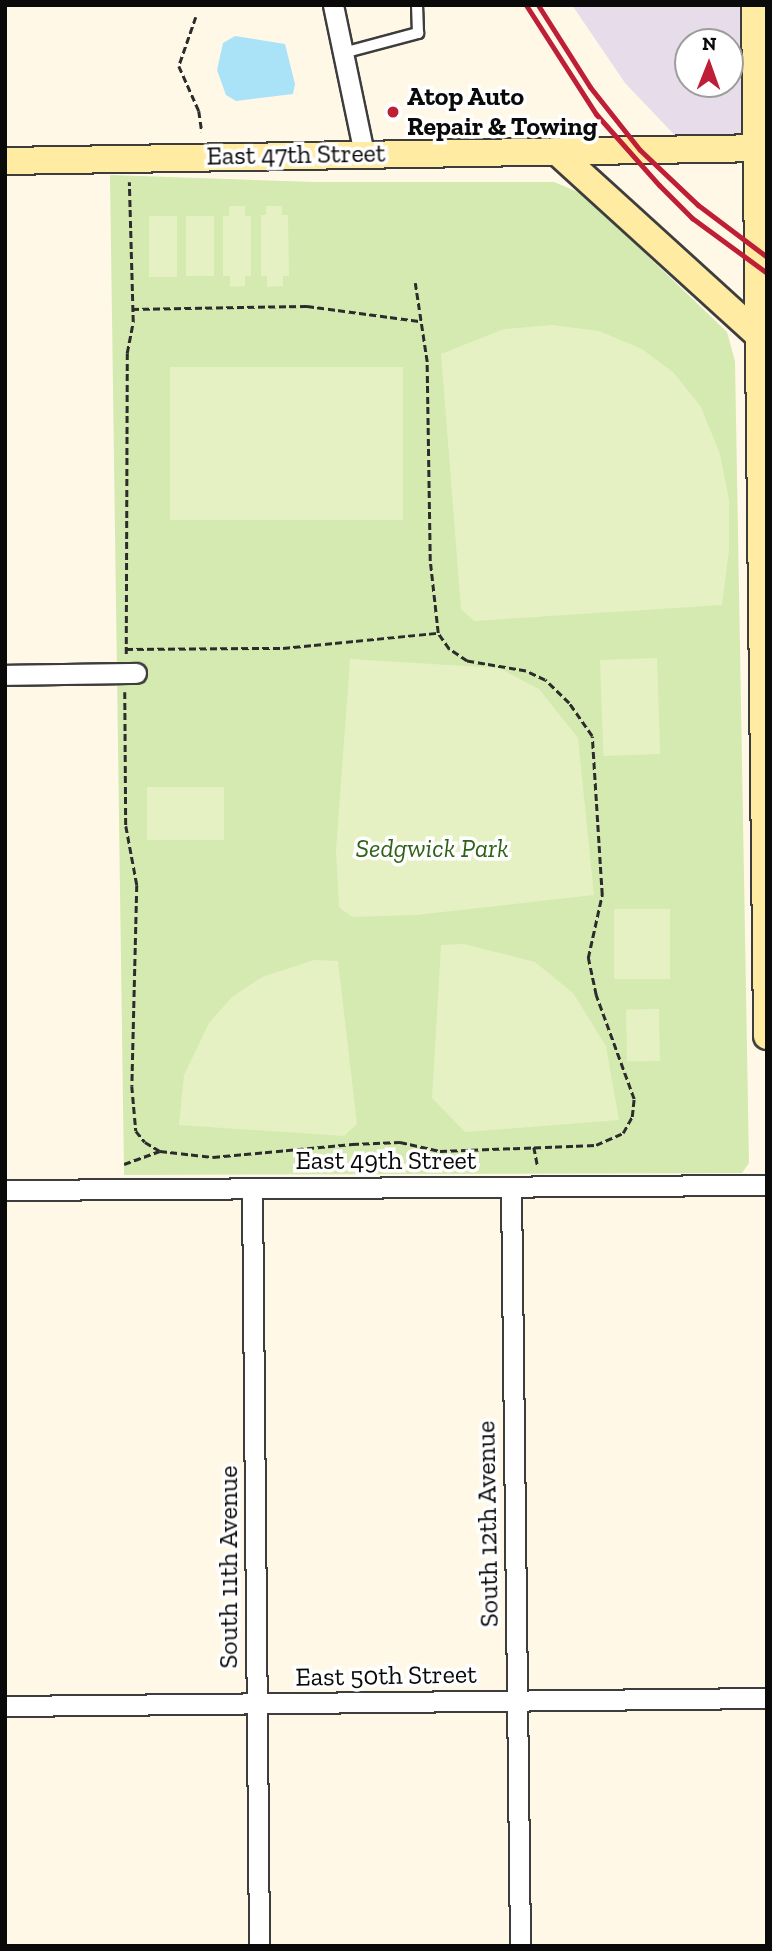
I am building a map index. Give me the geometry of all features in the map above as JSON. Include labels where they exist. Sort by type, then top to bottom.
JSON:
[{"type":"main road","points":[[759,18],[762,235],[758,335],[767,1036]]},
{"type":"main road","name":"East 47th Street","points":[[5,161],[761,148]]},
{"type":"main road","points":[[555,151],[758,335]]},
{"type":"street","points":[[333,5],[364,154]]},
{"type":"street","points":[[5,675],[131,673]]},
{"type":"street","name":"East 49th Street","points":[[5,1190],[767,1185]]},
{"type":"street","name":"South 12th Avenue","points":[[511,1186],[520,1946]]},
{"type":"street","name":"South 11th Avenue","points":[[252,1188],[259,1946]]},
{"type":"street","name":"East 50th Street","points":[[5,1706],[767,1698]]},
{"type":"lane","points":[[343,53],[418,33],[417,5]]},
{"type":"path","points":[[196,17],[179,65],[199,111],[202,132]]},
{"type":"path","points":[[129,179],[132,309],[127,363],[126,649],[131,673],[126,826],[137,885],[132,1086],[136,1132],[160,1151]]},
{"type":"path","points":[[124,1164],[160,1151],[213,1157],[388,1143],[440,1151],[596,1145],[614,1139],[628,1126],[634,1099],[600,1010],[588,958],[602,895],[589,730],[545,680],[516,668],[467,661],[449,649],[438,633],[430,561],[427,362],[415,284]]},
{"type":"path","points":[[132,309],[307,306],[419,321]]},
{"type":"path","points":[[126,649],[283,648],[438,633]]},
{"type":"shaded area","points":[[572,5],[751,5],[752,144],[684,145],[625,83]]},
{"type":"green space","name":"Sedgwick Park","points":[[110,175],[315,182],[554,182],[583,194],[727,332],[735,361],[749,1163],[742,1173],[124,1175]]},
{"type":"green space","points":[[229,206],[245,206],[245,216],[251,216],[251,276],[245,276],[245,286],[230,287],[230,276],[223,276],[223,216],[229,216]]},
{"type":"green space","points":[[266,206],[282,206],[282,215],[288,215],[289,276],[283,276],[283,286],[267,287],[267,276],[261,276],[261,215],[266,215]]},
{"type":"green space","points":[[149,216],[177,216],[177,277],[149,277]]},
{"type":"green space","points":[[186,216],[214,216],[214,276],[186,276]]},
{"type":"green space","points":[[552,325],[599,331],[642,349],[674,373],[701,407],[720,454],[729,500],[729,550],[722,605],[474,621],[461,609],[441,354],[504,329]]},
{"type":"green space","points":[[170,367],[403,367],[403,520],[170,520]]},
{"type":"green space","points":[[657,658],[660,754],[603,756],[600,660]]},
{"type":"green space","points":[[350,659],[499,668],[539,689],[578,738],[594,895],[416,915],[352,917],[339,907],[336,850]]},
{"type":"green space","points":[[147,787],[224,787],[224,840],[147,840]]},
{"type":"green space","points":[[614,909],[670,909],[670,979],[614,979]]},
{"type":"green space","points":[[464,944],[535,962],[573,993],[606,1046],[619,1120],[465,1132],[432,1098],[441,945]]},
{"type":"green space","points":[[314,960],[338,961],[357,1124],[344,1136],[179,1125],[184,1075],[209,1023],[232,997],[262,977]]},
{"type":"green space","points":[[659,1009],[660,1061],[627,1062],[626,1010]]},
{"type":"water","points":[[235,36],[285,44],[295,84],[293,94],[236,101],[226,95],[217,70],[223,43]]},
{"type":"railway","points":[[526,5],[596,114],[659,185],[692,218],[767,273]]},
{"type":"railway","points":[[538,5],[590,87],[640,150],[698,205],[767,257]]},
{"type":"place","name":"Atop Auto Repair & Towing","points":[[393,112]]}]
